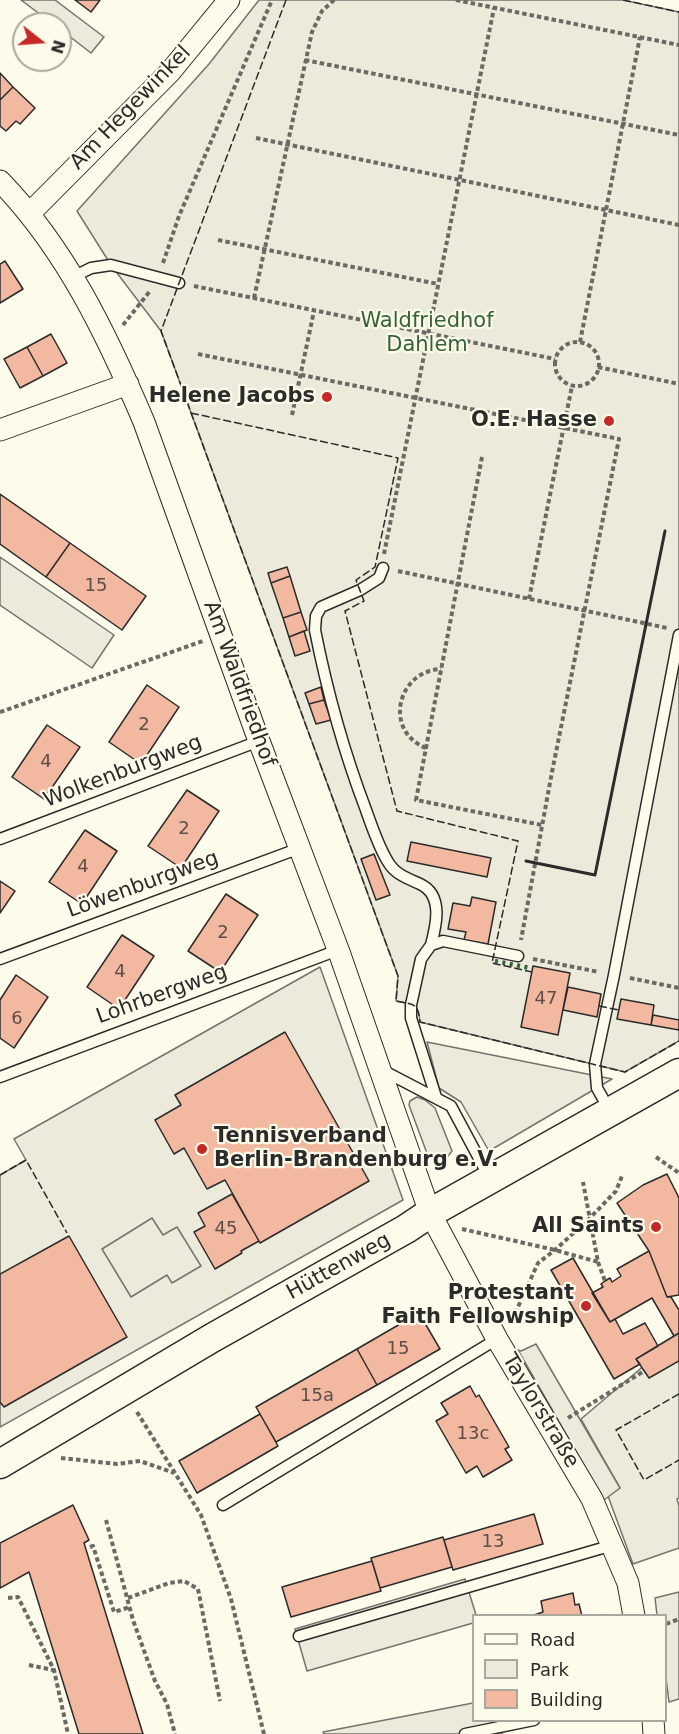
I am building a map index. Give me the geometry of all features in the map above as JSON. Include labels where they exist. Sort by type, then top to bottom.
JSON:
[{"type":"main road","name":"Hüttenweg","points":[[0,1464],[430,1213],[679,1073]]},
{"type":"street","name":"Am Hegewinkel","points":[[30,213],[170,72],[230,0]]},
{"type":"street","name":"Am Waldfriedhof","points":[[0,181],[30,213],[73,278],[99,322],[144,422],[259,741],[338,950],[430,1213]]},
{"type":"street","points":[[0,430],[128,384]]},
{"type":"street","name":"Taylorstraße","points":[[430,1213],[497,1338],[592,1499],[628,1583],[634,1614]]},
{"type":"lane","points":[[73,278],[91,268],[111,265],[179,283]]},
{"type":"lane","points":[[382,568],[379,578],[360,590],[321,607],[316,616],[315,630],[343,743],[371,824],[389,865],[410,881],[423,885],[433,894],[437,909],[430,945],[421,959],[411,1011],[436,1097]]},
{"type":"lane","points":[[610,1111],[597,1088],[594,1070],[679,635]]},
{"type":"lane","name":"Wolkenburgweg","points":[[0,839],[259,741]]},
{"type":"lane","name":"Löwenburgweg","points":[[0,959],[300,848]]},
{"type":"lane","points":[[430,945],[443,941],[518,956]]},
{"type":"lane","name":"Lohrbergweg","points":[[0,1077],[338,950]]},
{"type":"lane","points":[[381,1070],[451,1106],[490,1180]]},
{"type":"lane","points":[[223,1505],[497,1338]]},
{"type":"lane","points":[[299,1636],[613,1545]]},
{"type":"lane","points":[[465,1734],[524,1722]]},
{"type":"path","points":[[121,328],[155,285],[179,216],[272,0]]},
{"type":"path","points":[[254,298],[312,32],[322,12],[334,0]]},
{"type":"path","points":[[456,0],[679,45]]},
{"type":"path","points":[[494,8],[382,568],[649,624]]},
{"type":"path","points":[[580,342],[640,37]]},
{"type":"path","points":[[305,60],[679,135]]},
{"type":"path","points":[[256,138],[679,225]]},
{"type":"path","points":[[218,240],[438,284]]},
{"type":"path","points":[[179,283],[555,359]]},
{"type":"path","points":[[292,415],[314,311]]},
{"type":"path","points":[[580,342],[587,344],[596,353],[598,367],[596,374],[586,384],[572,386],[556,373],[555,359],[556,354],[564,346],[580,342]]},
{"type":"path","points":[[198,354],[620,439],[542,825],[518,956],[679,988]]},
{"type":"path","points":[[598,367],[679,384]]},
{"type":"path","points":[[529,599],[572,386]]},
{"type":"path","points":[[482,457],[416,800],[542,825]]},
{"type":"path","points":[[0,712],[203,640]]},
{"type":"path","points":[[426,748],[415,743],[402,726],[401,704],[404,693],[412,680],[429,669],[441,669]]},
{"type":"path","points":[[656,1157],[679,1173]]},
{"type":"path","points":[[497,1338],[507,1330],[538,1263],[590,1218],[616,1191],[622,1176]]},
{"type":"path","points":[[583,1182],[598,1262],[605,1281]]},
{"type":"path","points":[[458,1228],[598,1262]]},
{"type":"path","points":[[551,1429],[644,1371]]},
{"type":"path","points":[[135,1409],[201,1515],[231,1599],[264,1734]]},
{"type":"path","points":[[53,1457],[117,1464],[140,1461],[175,1473]]},
{"type":"path","points":[[106,1520],[130,1607],[155,1681],[167,1704],[175,1734]]},
{"type":"path","points":[[90,1547],[93,1546],[114,1612],[130,1607]]},
{"type":"path","points":[[128,1598],[169,1583],[184,1581],[198,1589],[220,1701]]},
{"type":"path","points":[[8,1598],[18,1597],[54,1670],[68,1734]]},
{"type":"path","points":[[29,1665],[54,1670]]},
{"type":"green space","name":"Waldfriedhof Dahlem","points":[[259,0],[623,0],[679,12],[679,1041],[625,1072],[420,1022],[418,1011],[414,1006],[396,1001],[398,976],[161,331],[111,265],[77,211],[209,64]]},
{"type":"green space","name":"Tennisverband Berlin-Brandenburg e.V.","points":[[320,967],[403,1200],[0,1427],[0,1175],[26,1160],[14,1139]]},
{"type":"green space","points":[[417,1097],[435,1108],[452,1151],[445,1160],[436,1161],[428,1156],[409,1105],[410,1101]]},
{"type":"green space","points":[[679,1336],[679,1498],[677,1499],[679,1548],[633,1564],[608,1496],[620,1488],[581,1419]]},
{"type":"green space","points":[[679,1592],[679,1699],[669,1702],[667,1614],[657,1614],[655,1598]]},
{"type":"shaded area","points":[[21,0],[55,0],[71,12],[37,12]]},
{"type":"shaded area","points":[[72,13],[104,37],[91,53],[72,38]]},
{"type":"shaded area","points":[[0,557],[114,635],[92,668],[0,605]]},
{"type":"shaded area","points":[[427,1042],[612,1079],[489,1151],[461,1102],[439,1088]]},
{"type":"shaded area","points":[[152,1218],[163,1235],[177,1227],[201,1266],[172,1283],[167,1275],[131,1297],[102,1249]]},
{"type":"shaded area","points":[[536,1344],[620,1488],[604,1500],[518,1350],[521,1351]]},
{"type":"shaded area","points":[[465,1579],[476,1614],[472,1614],[472,1623],[307,1671],[295,1629]]},
{"type":"shaded area","points":[[472,1703],[472,1722],[500,1722],[502,1734],[324,1734],[323,1732]]},
{"type":"building","points":[[75,0],[100,0],[91,12]]},
{"type":"building","points":[[0,73],[13,87],[0,100]]},
{"type":"building","points":[[13,87],[35,108],[20,124],[16,121],[6,131],[0,126],[0,100]]},
{"type":"building","points":[[5,261],[23,289],[0,303],[0,264]]},
{"type":"building","points":[[51,334],[67,363],[43,376],[27,347]]},
{"type":"building","points":[[27,347],[43,376],[20,388],[4,359]]},
{"type":"building","points":[[0,494],[70,543],[46,577],[0,544]]},
{"type":"building","points":[[70,543],[146,596],[122,630],[46,577]]},
{"type":"building","points":[[287,567],[290,576],[271,583],[268,573]]},
{"type":"building","points":[[290,576],[301,612],[283,618],[271,583]]},
{"type":"building","points":[[301,612],[307,630],[289,637],[283,618]]},
{"type":"building","points":[[304,631],[310,651],[295,656],[289,637]]},
{"type":"building","points":[[147,685],[179,707],[141,764],[109,742]]},
{"type":"building","points":[[321,687],[324,700],[309,704],[305,693]]},
{"type":"building","points":[[324,700],[331,720],[316,724],[309,704]]},
{"type":"building","points":[[47,725],[80,747],[44,799],[12,777]]},
{"type":"building","points":[[187,790],[219,811],[181,868],[148,846]]},
{"type":"building","points":[[85,830],[117,851],[82,904],[49,882]]},
{"type":"building","points":[[411,842],[491,858],[487,877],[407,861]]},
{"type":"building","points":[[374,854],[390,895],[376,900],[361,859]]},
{"type":"building","points":[[0,881],[15,891],[0,913]]},
{"type":"building","points":[[226,894],[258,915],[220,972],[188,951]]},
{"type":"building","points":[[472,897],[496,902],[488,944],[464,940],[466,932],[448,929],[453,903],[470,906]]},
{"type":"building","points":[[122,935],[154,956],[119,1009],[87,987]]},
{"type":"building","points":[[533,966],[570,973],[558,1035],[521,1027]]},
{"type":"building","points":[[16,975],[48,997],[14,1048],[0,1038],[0,1000]]},
{"type":"building","points":[[568,987],[601,994],[597,1017],[563,1010]]},
{"type":"building","points":[[621,999],[654,1005],[651,1025],[617,1019]]},
{"type":"building","points":[[653,1015],[679,1020],[679,1030],[651,1025]]},
{"type":"building","points":[[285,1032],[369,1181],[260,1243],[225,1180],[207,1189],[184,1148],[174,1154],[155,1120],[181,1105],[175,1095]]},
{"type":"building","name":"All Saints","points":[[667,1174],[679,1198],[679,1295],[667,1297],[649,1251],[617,1203],[643,1185]]},
{"type":"building","points":[[232,1194],[259,1241],[215,1269],[194,1232],[205,1226],[198,1213]]},
{"type":"building","points":[[69,1236],[127,1337],[4,1407],[0,1402],[0,1274]]},
{"type":"building","points":[[649,1251],[667,1297],[671,1297],[679,1310],[679,1333],[674,1336],[652,1298],[610,1322],[592,1293],[603,1287],[601,1284],[610,1278],[612,1282],[621,1276],[617,1269]]},
{"type":"building","name":"Protestant Faith Fellowship","points":[[573,1258],[610,1322],[615,1319],[623,1334],[645,1323],[658,1346],[636,1359],[640,1364],[614,1379],[551,1270]]},
{"type":"building","points":[[419,1313],[440,1349],[377,1385],[357,1349]]},
{"type":"building","points":[[679,1333],[679,1361],[649,1378],[636,1359]]},
{"type":"building","points":[[357,1349],[377,1385],[276,1442],[256,1407]]},
{"type":"building","points":[[470,1386],[476,1397],[479,1395],[509,1447],[505,1449],[512,1460],[483,1477],[477,1466],[466,1473],[436,1421],[448,1414],[441,1403]]},
{"type":"building","points":[[260,1414],[278,1446],[197,1493],[179,1461]]},
{"type":"building","points":[[73,1505],[89,1540],[84,1543],[143,1734],[79,1734],[29,1572],[0,1588],[0,1543]]},
{"type":"building","points":[[534,1514],[543,1544],[453,1570],[444,1540]]},
{"type":"building","points":[[443,1537],[452,1567],[380,1588],[371,1558]]},
{"type":"building","points":[[372,1561],[381,1591],[291,1617],[282,1587]]},
{"type":"building","points":[[573,1593],[575,1605],[579,1604],[582,1614],[537,1614],[543,1612],[541,1601]]},
{"type":"hedge","points":[[495,961],[530,968]]},
{"type":"fence","points":[[286,0],[161,331],[398,976],[396,1001],[414,1006],[418,1011],[420,1022],[625,1072],[679,1041]]},
{"type":"fence","points":[[623,0],[679,12]]},
{"type":"fence","points":[[191,413],[398,458],[375,567],[356,580],[364,601],[345,611],[397,811],[518,841],[492,963],[532,972]]},
{"type":"fence","points":[[599,1006],[619,1010]]},
{"type":"fence","points":[[0,1175],[26,1160],[67,1233]]},
{"type":"fence","points":[[679,1394],[616,1430],[644,1480],[679,1460]]},
{"type":"wall","points":[[526,861],[595,875],[665,531]]},
{"type":"place","name":"Helene Jacobs","points":[[327,397]]},
{"type":"place","name":"O.E. Hasse","points":[[609,421]]},
{"type":"place","name":"Tennisverband Berlin-Brandenburg e.V.","points":[[202,1149]]},
{"type":"place","name":"All Saints","points":[[656,1227]]},
{"type":"place","name":"Protestant Faith Fellowship","points":[[586,1306]]}]
